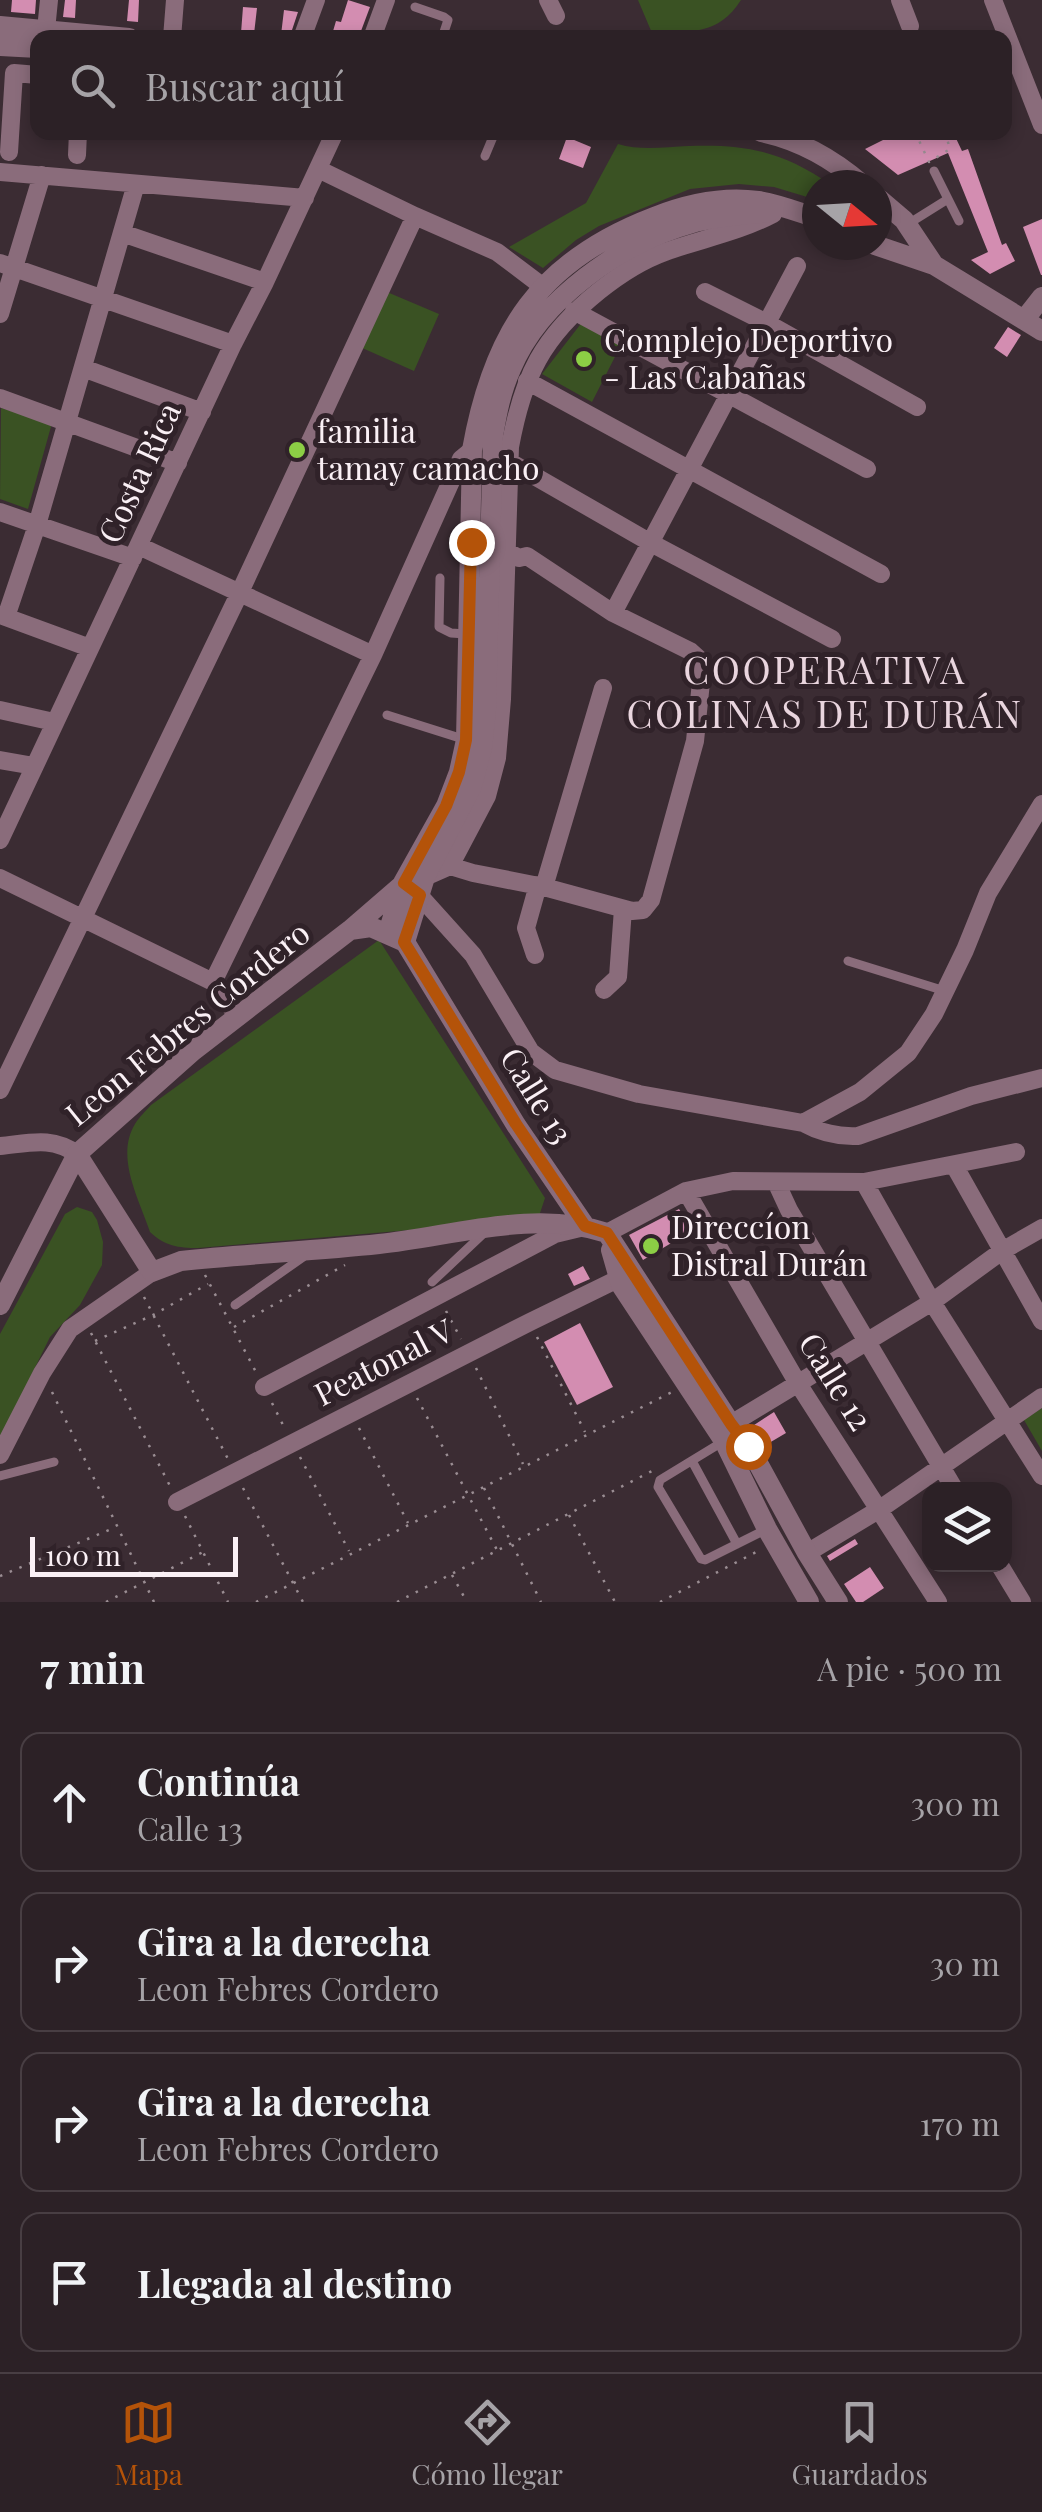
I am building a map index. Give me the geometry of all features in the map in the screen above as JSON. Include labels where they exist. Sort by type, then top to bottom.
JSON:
[{"type":"street","points":[[43,30],[48,0]]},
{"type":"street","points":[[173,30],[175,0]]},
{"type":"street","points":[[305,30],[316,0]]},
{"type":"street","points":[[375,30],[386,0]]},
{"type":"street","points":[[900,0],[910,26]]},
{"type":"street","points":[[993,0],[1005,30]]},
{"type":"street","points":[[0,26],[30,35]]},
{"type":"street","points":[[0,46],[30,41]]},
{"type":"street","points":[[1012,49],[1042,126]]},
{"type":"street","points":[[9,152],[14,73],[30,74]]},
{"type":"street","points":[[77,155],[78,140]]},
{"type":"street","name":"Costa Rica","points":[[0,840],[331,140]]},
{"type":"street","points":[[796,140],[846,170]]},
{"type":"street","points":[[318,169],[497,252],[542,286]]},
{"type":"street","points":[[0,172],[305,198]]},
{"type":"street","points":[[0,314],[7,265],[42,175]]},
{"type":"street","points":[[90,648],[3,616],[38,524],[136,184]]},
{"type":"street","points":[[350,930],[450,866],[487,796],[497,758],[502,699],[494,436],[500,399],[512,366],[536,327],[564,295],[596,269],[643,242],[718,210],[759,201],[802,215]]},
{"type":"street","points":[[396,937],[459,772],[466,740],[469,634],[497,548],[472,450],[480,407],[494,365],[512,329],[542,286],[594,244],[686,204],[718,210]]},
{"type":"street","points":[[416,885],[472,786],[482,748],[497,548],[510,446],[526,381],[549,339],[574,310],[620,274],[661,253],[785,211]]},
{"type":"street","points":[[892,211],[907,225],[934,265]]},
{"type":"street","points":[[0,1090],[240,592],[414,216]]},
{"type":"street","points":[[122,233],[265,282]]},
{"type":"street","points":[[892,251],[934,265],[1033,326],[1042,297]]},
{"type":"street","points":[[7,265],[233,344]]},
{"type":"street","points":[[613,613],[797,266]]},
{"type":"street","points":[[706,292],[768,322],[918,407]]},
{"type":"street","points":[[574,310],[867,469]]},
{"type":"street","points":[[83,368],[202,412]]},
{"type":"street","points":[[526,381],[881,574]]},
{"type":"street","points":[[0,398],[178,463]]},
{"type":"street","points":[[213,982],[373,654],[461,459],[472,450]]},
{"type":"street","points":[[510,462],[651,543],[832,639]]},
{"type":"street","points":[[0,512],[136,552],[240,592],[373,654]]},
{"type":"street","points":[[450,866],[632,911],[643,910],[651,900],[694,741],[700,660],[690,651],[613,613],[527,556],[497,548]]},
{"type":"street","points":[[535,954],[526,928],[603,688]]},
{"type":"street","points":[[0,710],[54,722]]},
{"type":"street","points":[[0,760],[34,766]]},
{"type":"street","points":[[803,1122],[860,1092],[908,1053],[934,1014],[966,950],[988,893],[1042,804]]},
{"type":"street","points":[[0,878],[213,982],[238,1017]]},
{"type":"street","points":[[416,885],[473,955],[530,1052],[555,1070],[639,1094],[803,1122],[841,1137],[858,1136],[971,1096],[1042,1078]]},
{"type":"street","points":[[604,990],[618,977],[623,908]]},
{"type":"street","name":"Leon Febres Cordero","points":[[0,1305],[78,1154],[193,1051],[350,930],[371,928],[396,937]]},
{"type":"street","name":"Calle 13","points":[[396,937],[585,1226]]},
{"type":"street","points":[[0,1146],[52,1141],[78,1154],[144,1278]]},
{"type":"street","points":[[607,1233],[686,1191],[734,1181],[864,1182],[1016,1152]]},
{"type":"street","points":[[954,1165],[1042,1321]]},
{"type":"street","points":[[776,1182],[950,1482]]},
{"type":"street","points":[[864,1182],[932,1302],[1042,1476]]},
{"type":"street","name":"Calle 12","points":[[686,1191],[797,1382],[938,1602]]},
{"type":"street","points":[[0,1455],[42,1372],[70,1329],[168,1265],[382,1244],[489,1228],[552,1223],[585,1226],[607,1233],[674,1351],[727,1433],[771,1536],[809,1602]]},
{"type":"street","points":[[264,1387],[434,1288],[555,1234],[585,1226]]},
{"type":"street","points":[[727,1433],[797,1382],[932,1302],[1002,1251],[1042,1228]]},
{"type":"street","points":[[607,1233],[618,1279],[674,1351],[687,1384],[727,1433],[748,1446],[838,1602]]},
{"type":"street","name":"Peatonal V","points":[[178,1502],[618,1279]]},
{"type":"street","points":[[807,1554],[1042,1397]]},
{"type":"street","points":[[1004,1572],[1022,1602]]},
{"type":"lane","points":[[415,7],[444,16],[448,20],[445,30]]},
{"type":"lane","points":[[485,156],[492,140]]},
{"type":"lane","points":[[934,170],[959,221]]},
{"type":"lane","points":[[907,225],[948,199]]},
{"type":"lane","points":[[440,578],[438,628],[469,634]]},
{"type":"lane","points":[[387,715],[466,740]]},
{"type":"lane","points":[[848,961],[945,991]]},
{"type":"lane","points":[[434,1288],[489,1228]]},
{"type":"lane","points":[[235,1304],[314,1249]]},
{"type":"lane","points":[[727,1433],[660,1480],[658,1487],[700,1560],[737,1544],[771,1536]]},
{"type":"lane","points":[[692,1461],[737,1544]]},
{"type":"lane","points":[[0,1476],[54,1462]]},
{"type":"path","points":[[919,140],[929,162],[950,150],[947,140]]},
{"type":"path","points":[[198,1260],[350,1554]]},
{"type":"path","points":[[233,1328],[349,1262]]},
{"type":"path","points":[[144,1278],[153,1315],[303,1602]]},
{"type":"path","points":[[95,1340],[210,1284]]},
{"type":"path","points":[[434,1288],[524,1466]]},
{"type":"path","points":[[84,1318],[228,1602]]},
{"type":"path","points":[[530,1322],[586,1434]]},
{"type":"path","points":[[42,1372],[154,1602]]},
{"type":"path","points":[[410,1384],[497,1550]]},
{"type":"path","points":[[256,1602],[687,1384]]},
{"type":"path","points":[[352,1413],[408,1524]]},
{"type":"path","points":[[397,1602],[652,1471]]},
{"type":"path","points":[[483,1486],[541,1602]]},
{"type":"path","points":[[569,1514],[615,1602]]},
{"type":"path","points":[[0,1576],[117,1526]]},
{"type":"path","points":[[660,1602],[771,1536]]},
{"type":"path","points":[[106,1602],[203,1552]]},
{"type":"path","points":[[451,1574],[466,1602]]},
{"type":"green space","points":[[638,0],[741,0],[713,26],[651,30]]},
{"type":"green space","points":[[618,144],[747,149],[781,158],[806,170],[802,170],[802,195],[774,187],[739,184],[690,189],[599,226],[543,268],[509,247],[586,203]]},
{"type":"green space","points":[[387,292],[439,314],[414,371],[360,347]]},
{"type":"green space","name":"Complejo Deportivo - Las Cabañas","points":[[583,321],[622,343],[592,402],[542,374]]},
{"type":"green space","points":[[1,408],[52,423],[28,509],[0,499]]},
{"type":"green space","points":[[379,940],[545,1198],[538,1219],[198,1248],[172,1245],[156,1237],[150,1232],[128,1164],[129,1137],[138,1119],[151,1105]]},
{"type":"green space","points":[[77,1207],[92,1212],[97,1220],[103,1242],[102,1265],[80,1305],[50,1337],[0,1439],[0,1334],[65,1214]]},
{"type":"green space","points":[[1042,1408],[1042,1451],[1024,1420]]},
{"type":"building","points":[[12,0],[36,0],[35,14],[11,12]]},
{"type":"building","points":[[65,0],[76,0],[75,18],[63,17]]},
{"type":"building","points":[[129,0],[139,0],[138,22],[127,21]]},
{"type":"building","points":[[348,0],[370,7],[361,30],[333,30],[336,21],[341,22]]},
{"type":"building","points":[[243,7],[257,8],[254,30],[241,30]]},
{"type":"building","points":[[284,10],[298,12],[292,30],[282,30]]},
{"type":"building","points":[[566,140],[591,147],[583,168],[559,159]]},
{"type":"building","points":[[883,140],[957,140],[962,151],[968,149],[1002,245],[1006,243],[1015,261],[990,274],[971,260],[988,252],[948,153],[898,175],[865,149]]},
{"type":"building","points":[[1042,219],[1042,275],[1041,275],[1023,227]]},
{"type":"building","points":[[1008,327],[1021,335],[1007,357],[994,348]]},
{"type":"building","name":"Direccíon Distral Durán","points":[[679,1209],[693,1230],[643,1260],[629,1235]]},
{"type":"building","points":[[583,1266],[590,1279],[574,1286],[568,1274]]},
{"type":"building","points":[[580,1323],[613,1387],[577,1405],[544,1342]]},
{"type":"building","points":[[774,1412],[786,1433],[764,1446],[751,1427]]},
{"type":"building","points":[[855,1539],[858,1544],[830,1561],[827,1556]]},
{"type":"building","points":[[870,1567],[884,1588],[863,1602],[856,1602],[844,1584]]},
{"type":"place","name":"Complejo Deportivo - Las Cabañas","points":[[584,359]]},
{"type":"place","name":"familia tamay camacho","points":[[297,450]]},
{"type":"place","name":"Direccíon Distral Durán","points":[[651,1246]]},
{"type":"district","name":"COOPERATIVA COLINAS DE DURÁN","points":[[825,693]]},
{"type":"route","points":[[471,542],[466,740],[446,806],[404,883],[420,895],[404,942],[516,1124],[585,1226],[607,1233],[748,1446]]}]
